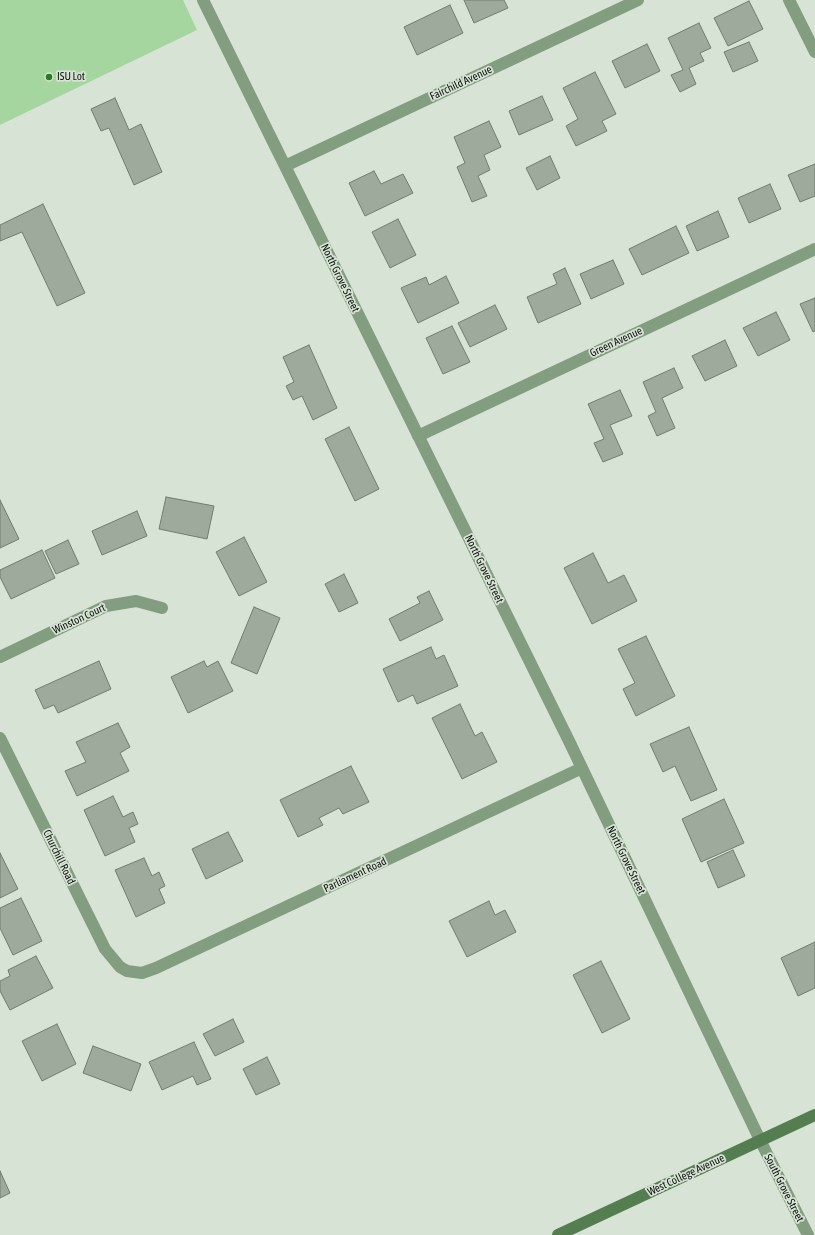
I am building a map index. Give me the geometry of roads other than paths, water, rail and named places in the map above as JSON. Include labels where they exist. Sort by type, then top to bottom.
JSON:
[{"type":"main road","name":"West College Avenue","points":[[558,1235],[815,1114]]},
{"type":"street","name":"North Grove Street","points":[[203,0],[582,768],[760,1140]]},
{"type":"street","name":"Fairchild Avenue","points":[[285,166],[638,0]]},
{"type":"street","points":[[789,0],[815,52]]},
{"type":"street","name":"Green Avenue","points":[[418,436],[815,249]]},
{"type":"street","name":"Winston Court","points":[[0,656],[106,606],[136,601],[162,608]]},
{"type":"street","name":"Churchill Road","points":[[0,738],[105,949],[120,967],[127,971]]},
{"type":"street","name":"Parliament Road","points":[[127,971],[142,973],[156,968],[582,768]]},
{"type":"street","name":"South Grove Street","points":[[760,1140],[808,1235]]},
{"type":"place","name":"ISU Lot","points":[[49,77]]}]
